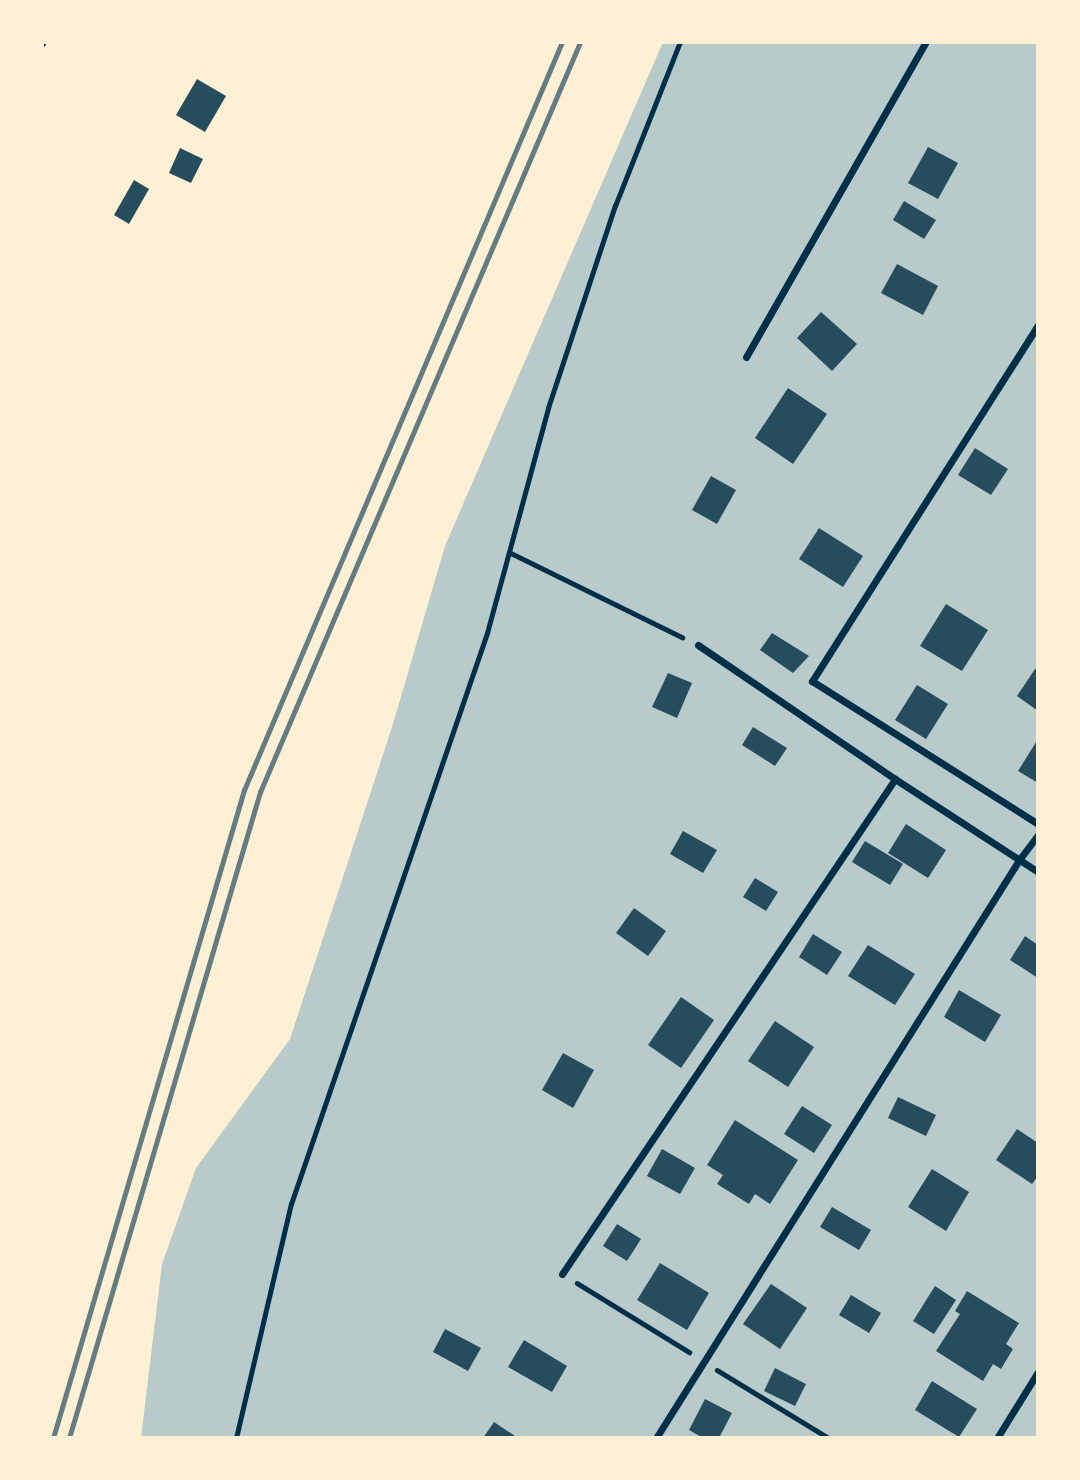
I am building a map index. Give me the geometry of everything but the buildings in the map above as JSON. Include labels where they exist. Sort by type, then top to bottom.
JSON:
[{"type":"street","points":[[746,357],[926,42]]},
{"type":"street","points":[[1038,325],[812,681],[1038,824]]},
{"type":"street","points":[[698,645],[1038,872]]},
{"type":"street","points":[[562,1274],[895,779]]},
{"type":"street","points":[[656,1438],[1019,860],[1038,835]]},
{"type":"street","points":[[997,1438],[1038,1372]]},
{"type":"path","points":[[236,1438],[291,1204],[478,659],[511,553],[548,408],[615,206],[680,42]]},
{"type":"path","points":[[511,553],[698,645]]},
{"type":"shaded area","points":[[663,42],[1038,42],[1038,1438],[141,1438],[162,1264],[196,1168],[290,1039],[393,724],[445,546]]},
{"type":"railway","points":[[53,1438],[244,790],[562,42]]},
{"type":"railway","points":[[69,1438],[260,792],[580,42]]}]
